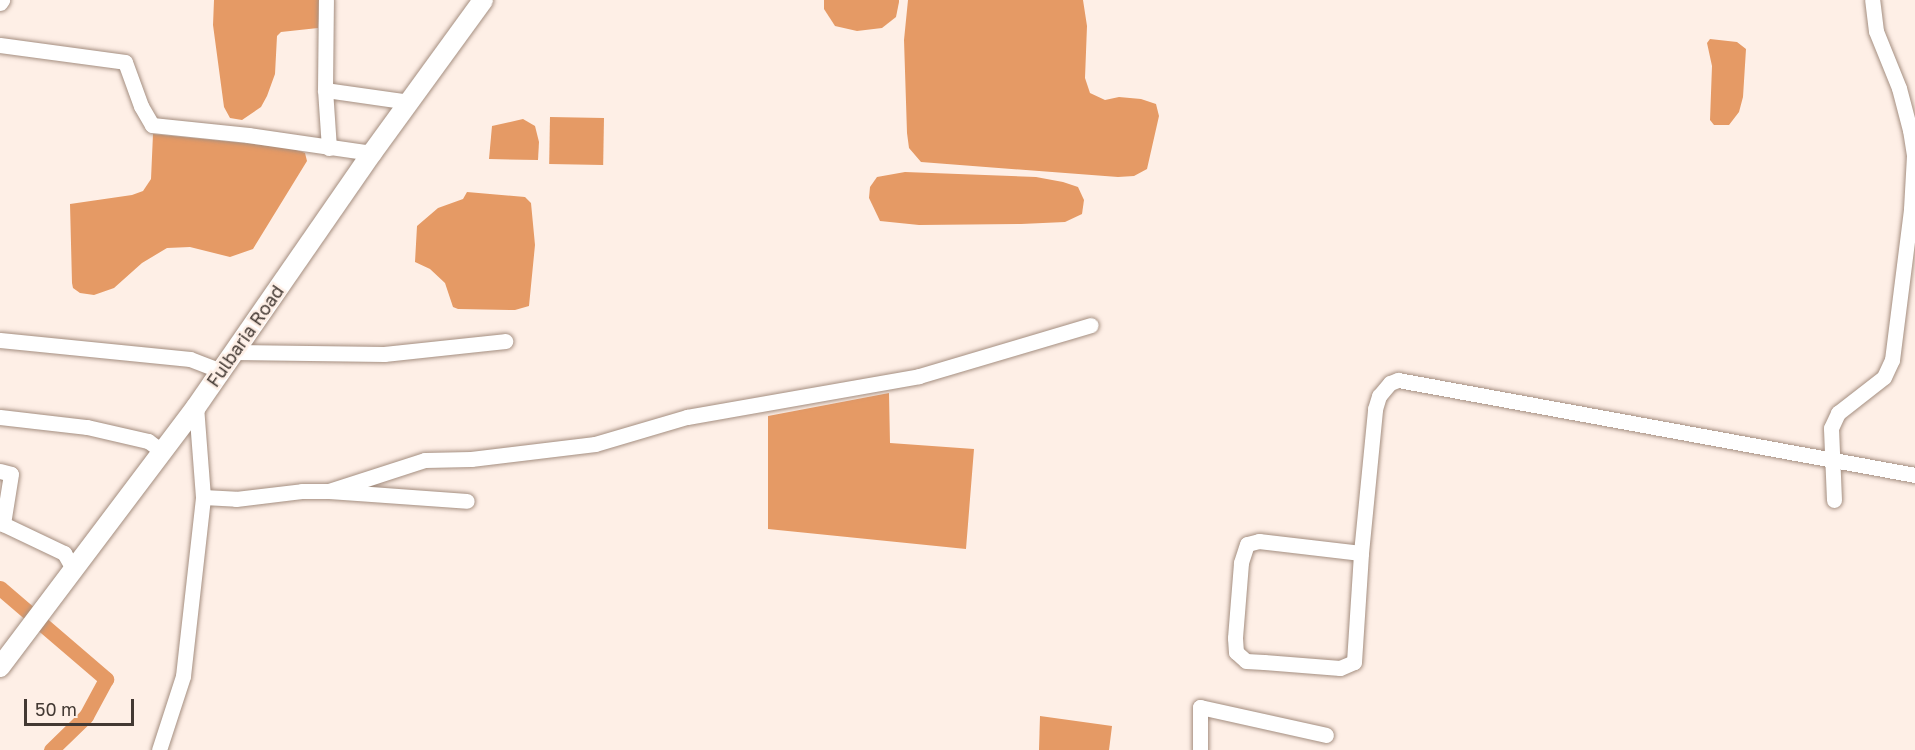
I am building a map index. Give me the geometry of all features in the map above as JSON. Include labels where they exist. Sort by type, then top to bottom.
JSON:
[{"type":"main road","name":"Fulbaria Road","points":[[0,667],[196,407],[372,153],[483,0]]},
{"type":"street","points":[[326,0],[325,90],[329,148]]},
{"type":"street","points":[[1834,500],[1831,428],[1838,413],[1884,377],[1892,360],[1911,209],[1914,155],[1910,130],[1899,88],[1876,31],[1872,0]]},
{"type":"street","points":[[0,45],[125,62],[141,106],[152,125],[248,135],[372,153]]},
{"type":"street","points":[[325,90],[409,102]]},
{"type":"street","points":[[329,491],[425,460],[471,459],[595,444],[687,417],[920,376],[1091,325]]},
{"type":"street","points":[[0,340],[190,359],[222,370]]},
{"type":"street","points":[[235,352],[384,354],[505,341]]},
{"type":"street","points":[[1361,553],[1259,541],[1247,544],[1241,563],[1236,652],[1246,661],[1255,662],[1340,668],[1354,662],[1361,553],[1375,409],[1378,396],[1390,382],[1398,380],[1915,475]]},
{"type":"street","points":[[164,749],[183,676],[203,497],[196,407]]},
{"type":"street","points":[[0,417],[87,428],[148,441],[163,452]]},
{"type":"street","points":[[0,471],[11,474],[3,524],[64,553],[74,570]]},
{"type":"street","points":[[203,497],[236,499],[302,491],[329,491],[467,501]]},
{"type":"street","points":[[1200,750],[1200,707],[1326,735]]},
{"type":"shaded area","points":[[214,0],[321,0],[318,28],[281,32],[277,36],[275,74],[267,96],[261,107],[242,120],[230,118],[224,107],[213,25]]},
{"type":"shaded area","points":[[824,0],[899,0],[899,2],[896,17],[882,28],[857,31],[835,26],[824,9]]},
{"type":"shaded area","points":[[908,0],[1083,0],[1087,26],[1085,78],[1090,93],[1105,100],[1119,97],[1141,99],[1156,104],[1159,116],[1147,169],[1134,176],[1118,177],[921,162],[909,148],[907,133],[904,40]]},
{"type":"shaded area","points":[[1710,39],[1737,42],[1746,49],[1743,97],[1739,112],[1729,125],[1714,125],[1710,120],[1712,66],[1707,43]]},
{"type":"shaded area","points":[[550,117],[604,118],[603,165],[549,164]]},
{"type":"shaded area","points":[[523,119],[535,126],[539,142],[538,160],[489,159],[492,126]]},
{"type":"shaded area","points":[[153,134],[292,148],[305,153],[307,161],[253,249],[230,257],[190,247],[167,248],[142,263],[114,288],[94,295],[80,293],[73,288],[72,283],[70,204],[132,195],[143,191],[151,179]]},
{"type":"shaded area","points":[[905,172],[1036,177],[1063,182],[1078,187],[1084,200],[1082,214],[1065,222],[1021,224],[919,225],[880,221],[869,198],[870,187],[877,177]]},
{"type":"shaded area","points":[[467,192],[525,197],[531,203],[535,245],[529,306],[515,310],[458,309],[453,307],[445,283],[430,269],[415,262],[417,226],[438,208],[463,199]]},
{"type":"shaded area","points":[[889,393],[890,443],[974,449],[966,549],[768,529],[768,416]]},
{"type":"shaded area","points":[[1040,716],[1112,726],[1109,750],[1039,750]]},
{"type":"waterway","points":[[0,588],[106,679],[86,716],[51,750]]}]
